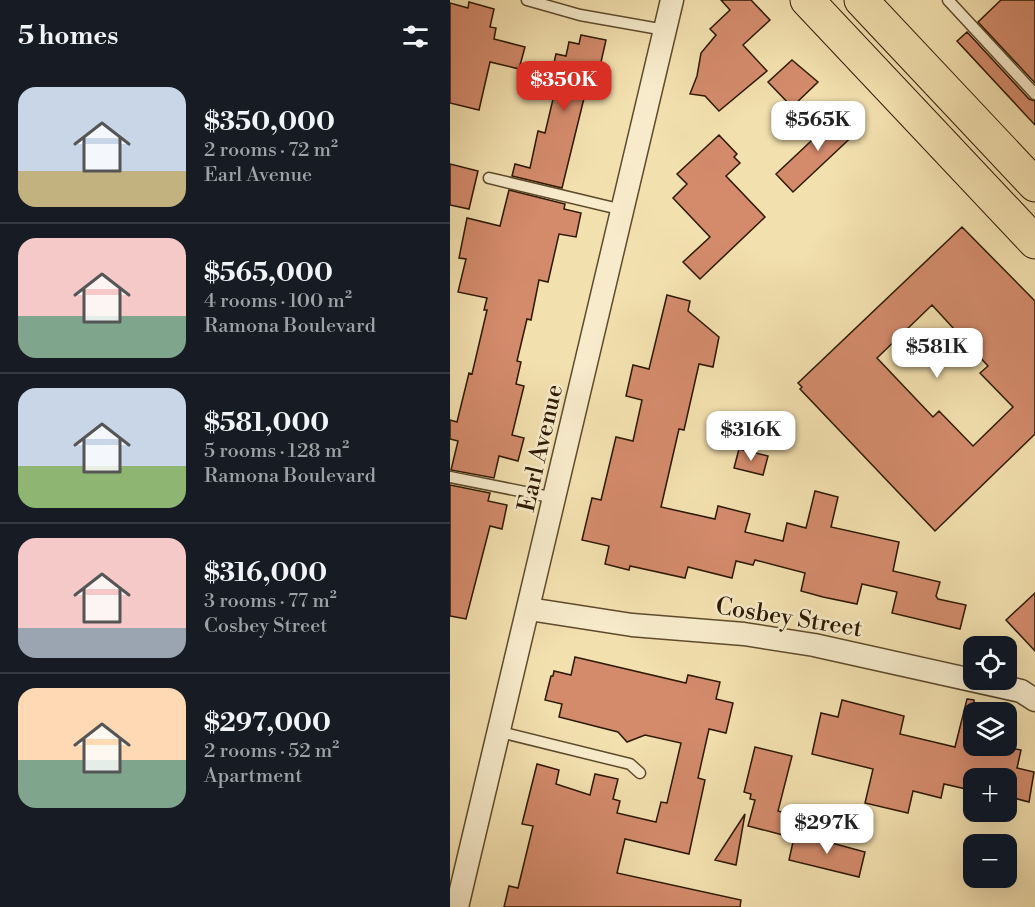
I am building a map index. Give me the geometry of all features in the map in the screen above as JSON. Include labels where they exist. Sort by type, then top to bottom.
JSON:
[{"type":"main road","points":[[807,0],[1035,242]]},
{"type":"main road","points":[[861,0],[1035,184]]},
{"type":"street","name":"Earl Avenue","points":[[457,907],[672,0]]},
{"type":"street","name":"Cosbey Street","points":[[529,609],[632,625],[744,634],[814,645],[1021,691],[1035,700]]},
{"type":"lane","points":[[527,0],[580,15],[665,30]]},
{"type":"lane","points":[[948,0],[1035,94]]},
{"type":"lane","points":[[489,178],[623,210]]},
{"type":"lane","points":[[450,477],[555,498]]},
{"type":"lane","points":[[500,732],[630,764],[640,773]]},
{"type":"building","points":[[721,0],[751,0],[770,20],[743,45],[767,71],[719,111],[705,96],[690,94],[697,76],[701,53],[716,35],[710,29],[730,10]]},
{"type":"building","points":[[1001,0],[1035,0],[1035,83],[978,22]]},
{"type":"building","points":[[469,2],[494,9],[490,27],[496,28],[494,39],[525,47],[519,69],[490,62],[479,110],[450,103],[450,3],[468,8]]},
{"type":"building","points":[[967,32],[1029,99],[1035,101],[1035,125],[957,41]]},
{"type":"building","points":[[581,35],[606,40],[596,84],[588,82],[562,188],[512,176],[515,164],[530,168],[538,131],[545,133],[558,78],[551,76],[556,54],[566,56],[569,42],[579,44]]},
{"type":"building","points":[[792,60],[818,82],[792,107],[768,82]]},
{"type":"building","points":[[842,112],[859,130],[793,192],[776,174]]},
{"type":"building","points":[[719,135],[737,154],[734,157],[740,163],[726,176],[765,217],[700,279],[683,262],[710,237],[673,198],[687,184],[677,174]]},
{"type":"building","points":[[450,164],[478,171],[469,209],[450,205]]},
{"type":"building","points":[[509,190],[565,204],[564,209],[581,213],[576,237],[559,234],[548,282],[539,280],[531,320],[527,319],[517,361],[521,362],[516,384],[524,386],[512,435],[524,438],[518,461],[499,456],[494,478],[451,470],[458,441],[450,439],[450,420],[457,422],[469,373],[472,374],[487,310],[484,310],[487,298],[458,292],[466,259],[459,258],[467,218],[500,226]]},
{"type":"building","points":[[962,227],[1035,301],[1035,434],[935,531],[800,389],[802,387],[798,383]],"holes":[[[932,305],[988,366],[980,373],[1013,407],[973,446],[939,411],[933,417],[877,358]]]},
{"type":"building","points":[[667,295],[690,301],[688,311],[719,337],[713,367],[699,364],[684,430],[679,429],[661,507],[715,519],[718,506],[750,514],[745,532],[783,541],[787,523],[806,528],[815,491],[838,497],[831,527],[899,542],[893,571],[940,582],[936,596],[938,599],[966,605],[960,629],[892,613],[897,592],[862,584],[857,604],[823,597],[801,591],[805,573],[755,560],[753,565],[736,561],[732,578],[688,567],[685,578],[630,566],[629,570],[605,564],[609,546],[582,540],[592,498],[601,500],[616,437],[633,441],[642,400],[626,396],[633,365],[649,369]]},
{"type":"building","points":[[739,449],[768,456],[763,475],[734,468]]},
{"type":"building","points":[[450,485],[490,493],[488,501],[507,505],[502,529],[490,526],[466,619],[450,616]]},
{"type":"building","points":[[1035,593],[1035,651],[1006,620]]},
{"type":"building","points":[[575,657],[686,683],[688,675],[720,682],[716,699],[733,703],[726,733],[709,729],[698,778],[705,780],[689,854],[625,839],[617,873],[741,900],[740,907],[504,907],[509,886],[518,888],[533,826],[522,824],[537,764],[559,770],[556,784],[590,795],[595,774],[618,779],[613,799],[620,801],[617,813],[656,822],[661,802],[667,803],[681,743],[645,735],[627,742],[618,732],[559,717],[562,704],[545,700],[554,671],[571,675]]},
{"type":"building","points":[[842,700],[904,716],[900,734],[955,747],[963,715],[963,756],[1017,756],[1017,749],[1021,750],[1017,768],[963,768],[963,788],[944,784],[941,798],[913,791],[908,813],[865,803],[873,769],[812,754],[821,713],[838,717]]},
{"type":"building","points":[[755,747],[792,756],[778,811],[789,814],[783,835],[748,826],[755,800],[750,799],[751,794],[744,792]]},
{"type":"building","points":[[1017,768],[1034,772],[1029,802],[1017,799]]},
{"type":"building","points":[[745,814],[736,865],[715,860]]},
{"type":"building","points":[[795,833],[865,852],[859,877],[789,860]]}]
